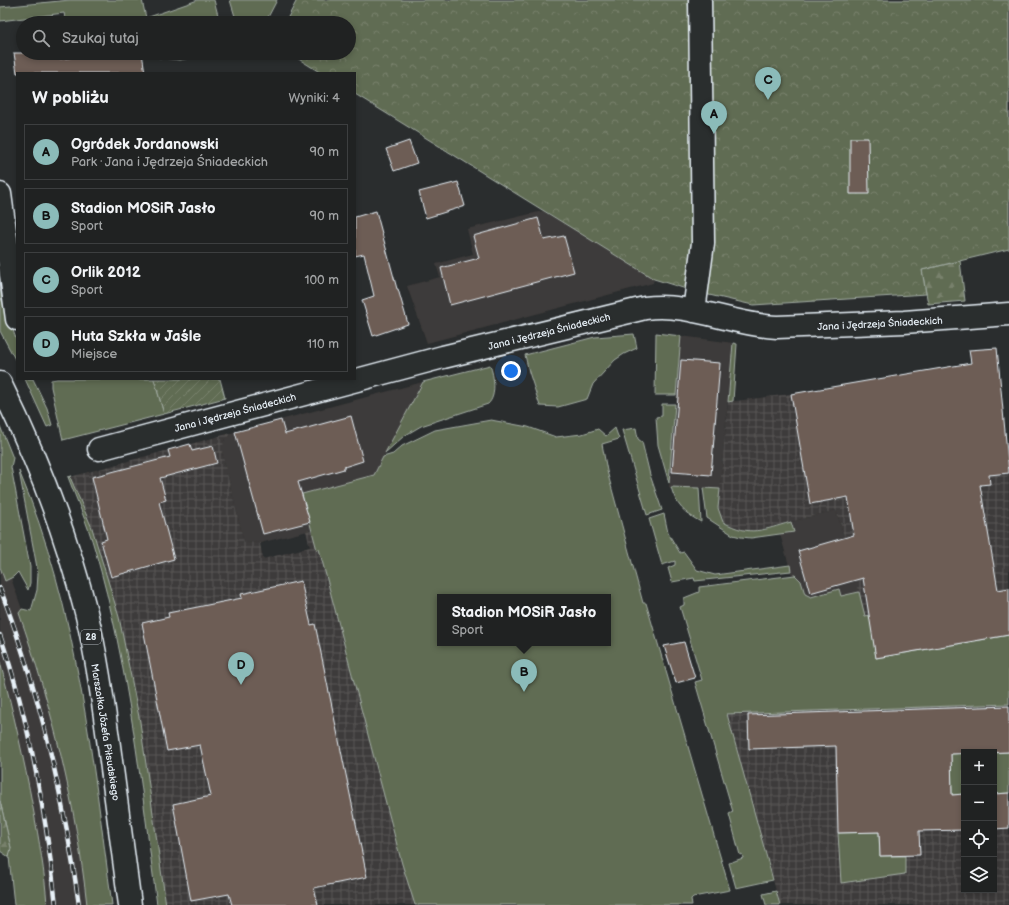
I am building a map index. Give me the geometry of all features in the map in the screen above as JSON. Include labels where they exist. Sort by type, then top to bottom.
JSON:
[{"type":"street","points":[[694,311],[703,243],[700,0]]},
{"type":"street","points":[[0,194],[16,313]]},
{"type":"street","name":"Jana i Jędrzeja Śniadeckich","points":[[99,449],[443,357],[627,312],[663,307],[694,311],[762,326],[777,327],[904,322],[1009,314]]},
{"type":"street","name":"Marszałka Józefa Piłsudskiego","points":[[0,383],[18,418],[46,487],[66,546],[86,613],[105,716],[130,905]]},
{"type":"shaded area","points":[[543,211],[654,279],[653,283],[427,343],[407,286],[440,277],[436,264],[473,254],[467,229]]},
{"type":"shaded area","points":[[681,336],[733,343],[720,489],[669,487]]},
{"type":"shaded area","points":[[423,382],[374,475],[302,494],[312,530],[260,543],[244,542],[222,453],[222,445],[226,437],[231,433]]},
{"type":"shaded area","points":[[791,394],[892,501],[990,484],[989,475],[1009,473],[1009,905],[780,905],[727,714],[881,678],[857,587],[850,546],[847,546],[836,510],[752,532],[744,531],[723,522],[718,508],[728,402]]},
{"type":"shaded area","points":[[231,433],[224,440],[222,453],[244,542],[260,543],[263,559],[310,547],[306,531],[312,530],[317,550],[319,549],[402,864],[415,905],[166,905],[140,722],[119,617],[92,528],[70,477]]},
{"type":"shaded area","points":[[836,510],[847,546],[850,546],[859,592],[841,597],[839,589],[811,597],[805,594],[801,581],[795,575],[792,576],[780,534],[794,532],[791,522]]},
{"type":"shaded area","points":[[0,547],[37,652],[62,741],[96,905],[33,905],[0,735]]},
{"type":"green space","points":[[70,0],[142,0],[146,16],[65,16],[64,13],[40,16],[16,16],[16,19],[0,21],[0,7]]},
{"type":"green space","points":[[198,0],[214,0],[218,16],[152,16]]},
{"type":"green space","points":[[230,0],[277,0],[269,16],[235,16]]},
{"type":"green space","points":[[297,0],[1009,0],[1009,249],[922,270],[926,294],[753,305],[696,292],[654,279],[356,95],[356,72],[319,72],[300,60],[356,60],[356,16],[289,16]]},
{"type":"green space","points":[[960,261],[965,301],[928,304],[922,270]]},
{"type":"green space","points":[[0,288],[2,301],[16,338],[16,361],[0,331]]},
{"type":"green space","points":[[656,333],[681,336],[676,395],[655,395]]},
{"type":"green space","points":[[634,334],[637,348],[615,360],[593,384],[587,399],[558,407],[540,406],[525,355],[595,337]]},
{"type":"green space","points":[[733,343],[737,344],[733,401],[728,402]]},
{"type":"green space","points":[[490,365],[493,375],[494,391],[488,404],[421,426],[404,436],[385,453],[423,382]]},
{"type":"green space","points":[[25,380],[33,380],[47,408],[52,425],[47,427]]},
{"type":"green space","points":[[51,380],[154,380],[164,414],[63,440],[51,387]]},
{"type":"green space","points":[[154,380],[220,380],[225,398],[164,414]]},
{"type":"green space","points":[[662,404],[675,404],[669,483],[658,445],[656,417],[662,416]]},
{"type":"green space","points":[[491,420],[528,427],[556,437],[582,434],[598,429],[606,436],[615,428],[619,439],[602,444],[607,471],[643,603],[646,603],[730,890],[693,897],[691,899],[692,905],[415,905],[402,864],[319,549],[317,550],[302,494],[374,475],[383,457],[393,454],[402,446],[435,430]]},
{"type":"green space","points":[[0,426],[13,458],[11,467],[30,567],[30,583],[28,590],[18,572],[13,577],[5,581],[0,567]]},
{"type":"green space","points":[[636,428],[638,439],[642,442],[650,475],[662,510],[647,515],[622,430]]},
{"type":"green space","points":[[19,471],[39,523],[56,576],[69,630],[89,739],[112,905],[87,905],[76,830],[61,757],[42,684],[19,613],[22,609],[31,611],[37,590],[38,573]]},
{"type":"green space","points":[[72,476],[70,477],[92,528],[119,617],[140,722],[166,905],[157,905],[133,726],[117,638],[107,594],[92,541],[68,477]]},
{"type":"green space","points":[[671,487],[699,488],[701,522],[685,512],[678,504]]},
{"type":"green space","points":[[703,488],[720,489],[718,508],[723,522],[733,527],[749,531],[757,531],[791,522],[794,532],[751,538],[733,535],[707,518]]},
{"type":"green space","points":[[664,514],[668,533],[680,553],[684,552],[697,570],[715,575],[790,565],[791,571],[695,581],[694,578],[672,582],[668,568],[675,565],[675,561],[662,565],[649,519]]},
{"type":"green space","points":[[795,575],[801,581],[805,594],[811,597],[839,589],[841,596],[859,592],[865,616],[870,615],[876,658],[1009,635],[1009,704],[727,714],[773,880],[736,888],[729,863],[743,858],[742,854],[740,855],[729,814],[733,812],[695,682],[702,680],[680,607],[684,605],[684,598],[699,592],[699,587]]},
{"type":"green space","points":[[0,662],[30,790],[42,856],[47,905],[14,905],[9,857],[11,848],[0,801]]},
{"type":"green space","points":[[1009,752],[1009,793],[997,794],[997,753]]},
{"type":"green space","points":[[961,753],[961,794],[952,795],[951,754]]},
{"type":"green space","points":[[0,801],[11,848],[9,857],[0,851]]},
{"type":"green space","points":[[879,832],[880,856],[905,856],[905,874],[841,883],[838,833]]},
{"type":"green space","points":[[776,891],[780,905],[766,905],[763,894]]},
{"type":"building","points":[[14,53],[16,53],[16,60],[143,60],[145,72],[17,72]]},
{"type":"building","points":[[850,138],[868,138],[869,194],[850,194]]},
{"type":"building","points":[[409,141],[417,163],[394,171],[386,149]]},
{"type":"building","points":[[458,182],[465,206],[426,218],[419,192]]},
{"type":"building","points":[[376,211],[408,324],[373,336],[362,300],[374,296],[364,254],[356,256],[356,217]]},
{"type":"building","points":[[538,218],[544,240],[564,236],[574,272],[450,305],[441,268],[479,258],[473,236]]},
{"type":"building","points":[[997,348],[1009,473],[989,475],[990,484],[980,485],[998,590],[1009,588],[1009,635],[876,658],[863,578],[810,593],[798,551],[854,535],[848,497],[810,504],[791,394],[971,363],[969,350]]},
{"type":"building","points":[[681,360],[720,363],[711,475],[672,472]]},
{"type":"building","points":[[351,416],[363,461],[344,467],[344,469],[298,482],[310,522],[263,534],[235,432],[281,420],[285,434]]},
{"type":"building","points":[[190,444],[192,451],[213,446],[217,463],[160,478],[166,500],[159,502],[174,559],[111,577],[101,541],[107,539],[92,477],[170,457],[168,450]]},
{"type":"building","points":[[301,581],[311,625],[315,624],[367,877],[314,888],[318,905],[232,905],[229,894],[191,901],[173,804],[211,796],[200,745],[167,751],[142,623],[169,617],[168,613],[242,598],[241,594]]},
{"type":"building","points":[[684,642],[695,678],[676,683],[664,646]]},
{"type":"building","points":[[1009,706],[1009,752],[997,752],[997,749],[961,749],[961,754],[951,754],[952,795],[961,794],[961,830],[919,831],[920,855],[880,856],[879,832],[838,833],[836,746],[749,749],[748,715]]},
{"type":"building","points":[[1009,793],[1009,828],[997,829],[997,794]]},
{"type":"railway","points":[[0,588],[27,665],[58,784],[79,905]]},
{"type":"railway","points":[[0,635],[20,701],[36,768],[56,905]]},
{"type":"place","name":"Orlik 2012","points":[[768,100]]},
{"type":"place","name":"Ogródek Jordanowski","points":[[714,134]]},
{"type":"place","name":"Huta Szkła w Jaśle","points":[[241,685]]},
{"type":"place","name":"Stadion MOSiR Jasło","points":[[524,692]]}]
